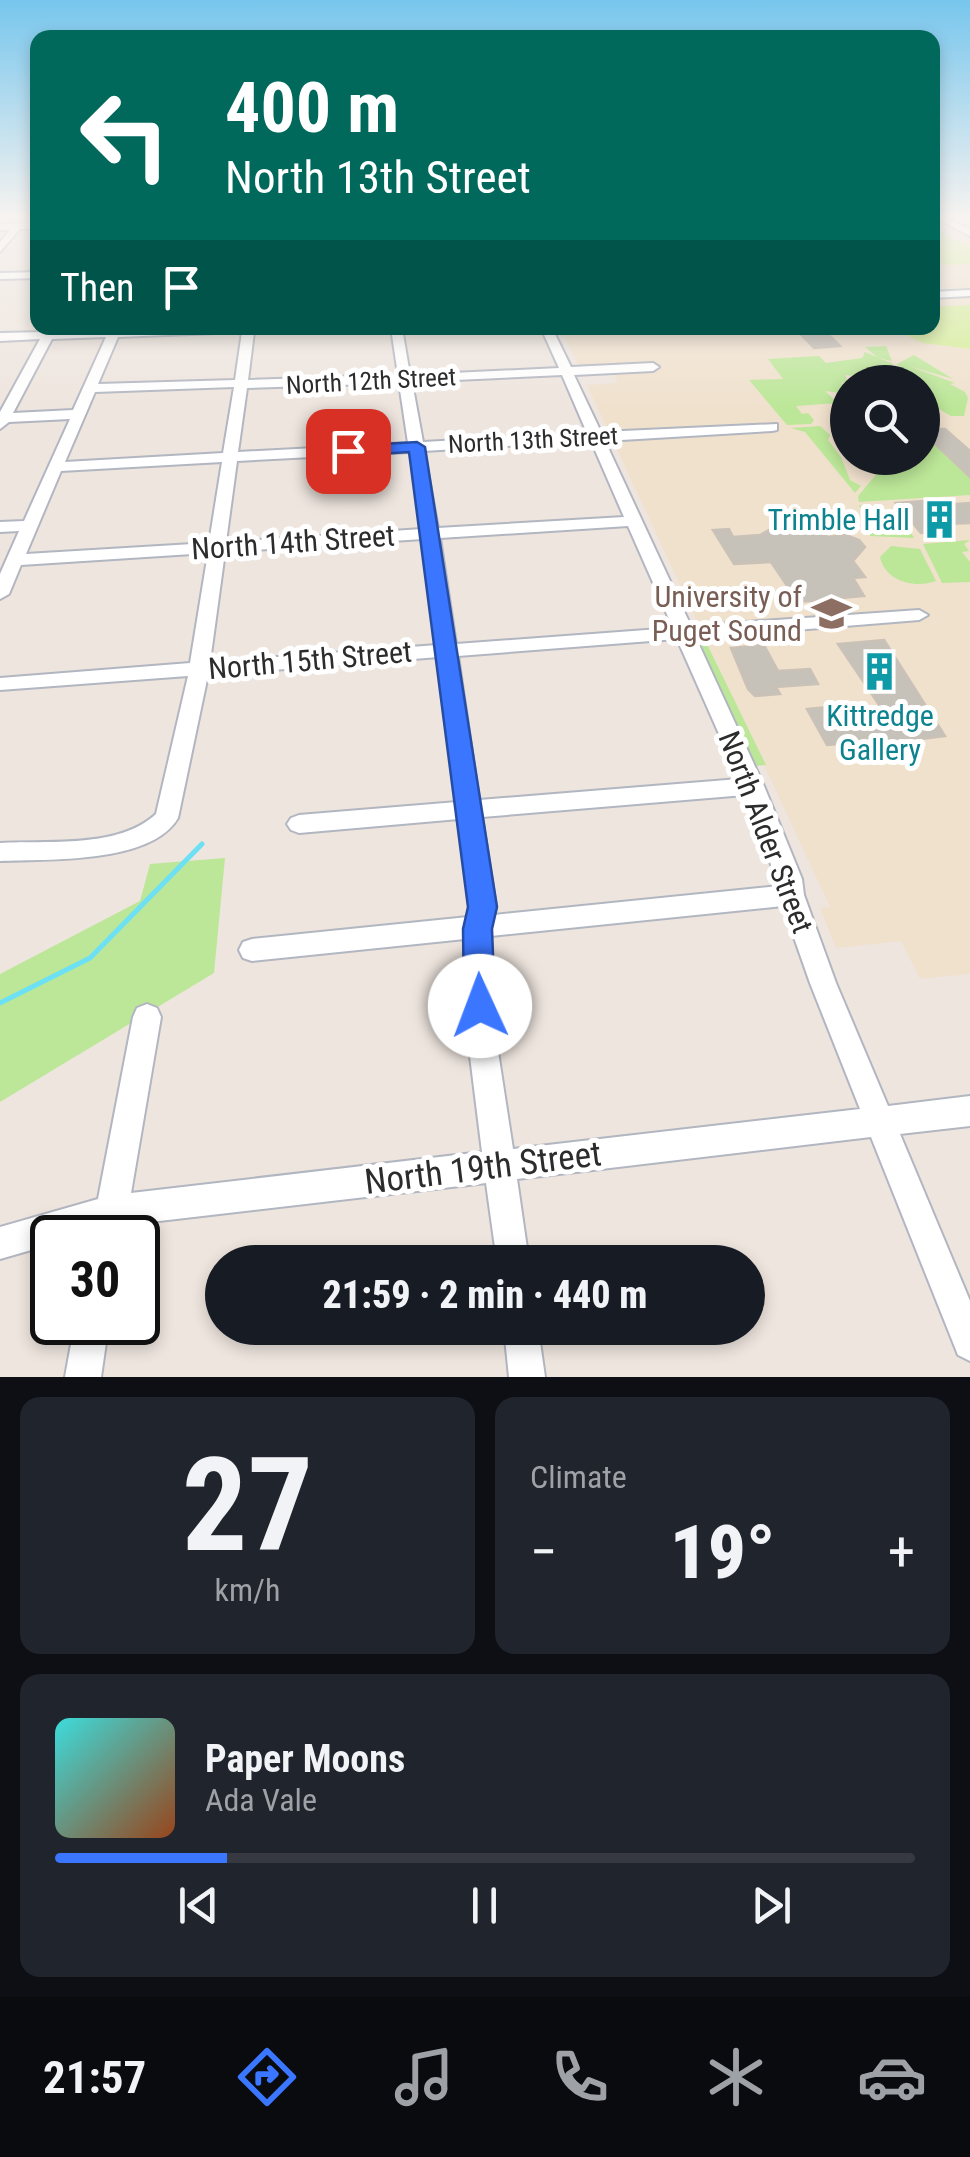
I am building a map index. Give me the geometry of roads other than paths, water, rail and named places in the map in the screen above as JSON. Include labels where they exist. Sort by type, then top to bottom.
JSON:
[{"type":"street","points":[[940,295],[970,293]]},
{"type":"street","points":[[0,338],[30,334]]},
{"type":"street","points":[[1,420],[48,335]]},
{"type":"street","points":[[0,594],[113,335]]},
{"type":"street","points":[[0,852],[128,841],[162,826],[170,809],[199,669],[248,335]]},
{"type":"street","points":[[397,335],[431,534],[483,907],[478,929],[482,1032],[511,1245]]},
{"type":"street","name":"North Alder Street","points":[[550,335],[753,786],[878,1122],[970,1342]]},
{"type":"street","name":"North 12th Street","points":[[90,388],[653,367]]},
{"type":"street","points":[[1,420],[78,414]]},
{"type":"street","name":"North 13th Street","points":[[55,467],[772,427]]},
{"type":"street","name":"North 14th Street","points":[[14,560],[632,521]]},
{"type":"street","points":[[0,527],[30,526]]},
{"type":"street","name":"North 15th Street","points":[[0,684],[919,615]]},
{"type":"street","points":[[299,824],[753,786]]},
{"type":"street","points":[[252,950],[792,896]]},
{"type":"street","points":[[112,1215],[147,1018]]},
{"type":"street","name":"North 19th Street","points":[[160,1217],[501,1166],[970,1111]]},
{"type":"street","name":"North 19th Street","points":[[0,1243],[30,1238]]},
{"type":"street","points":[[82,1377],[88,1345]]},
{"type":"street","points":[[523,1345],[527,1377]]},
{"type":"waterway","points":[[0,1003],[90,958],[202,844]]},
{"type":"place","name":"Trimble Hall","points":[[940,519]]},
{"type":"place","name":"University of Puget Sound","points":[[832,613]]},
{"type":"place","name":"Kittredge Gallery","points":[[880,671]]}]
